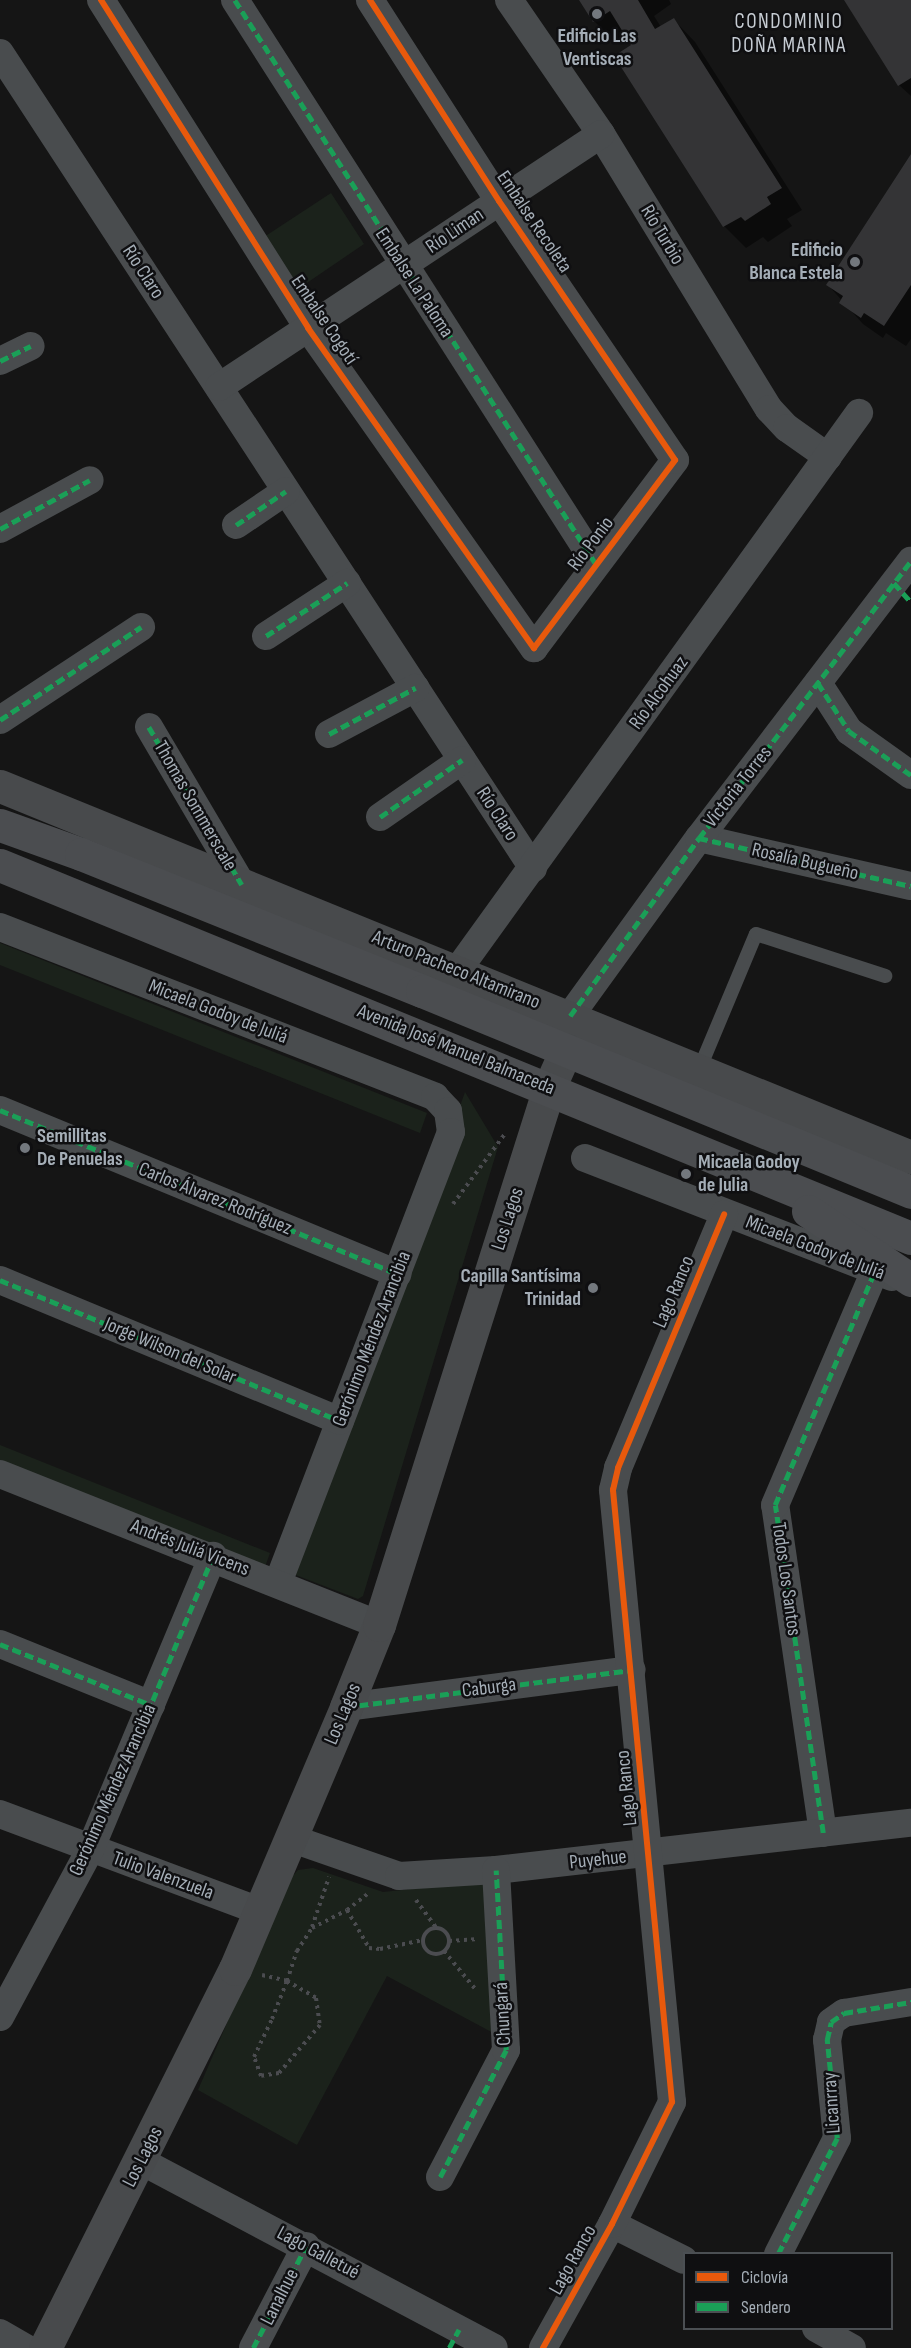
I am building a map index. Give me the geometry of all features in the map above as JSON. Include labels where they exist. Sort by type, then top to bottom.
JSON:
[{"type":"main road","name":"Arturo Pacheco Altamirano","points":[[0,786],[570,1016],[911,1157]]},
{"type":"main road","name":"Avenida José Manuel Balmaceda","points":[[0,825],[81,854],[911,1192]]},
{"type":"main road","name":"Avenida José Manuel Balmaceda","points":[[0,866],[549,1088],[911,1238]]},
{"type":"main road","name":"Los Lagos","points":[[45,2348],[141,2161],[235,1969],[259,1911],[303,1843],[346,1707],[379,1625],[549,1088],[566,1050]]},
{"type":"main road","points":[[777,1184],[800,1206],[911,1282]]},
{"type":"street","name":"Embalse Cogotí","points":[[101,0],[308,328],[534,648]]},
{"type":"street","name":"Embalse La Paloma","points":[[234,0],[402,266],[596,564]]},
{"type":"street","name":"Embalse Recoleta","points":[[370,0],[499,201],[675,460]]},
{"type":"street","name":"Río Turbio","points":[[509,0],[601,134],[769,409],[787,428],[828,457]]},
{"type":"street","name":"Río Claro","points":[[0,52],[533,868]]},
{"type":"street","name":"Río Liman","points":[[219,387],[601,134]]},
{"type":"street","points":[[0,361],[31,346]]},
{"type":"street","name":"Río Alcohuaz","points":[[457,971],[859,413]]},
{"type":"street","name":"Río Ponio","points":[[534,648],[675,460]]},
{"type":"street","points":[[0,529],[90,480]]},
{"type":"street","points":[[236,525],[286,490]]},
{"type":"street","name":"Victoria Torres","points":[[570,1016],[699,838],[818,683],[905,582]]},
{"type":"street","points":[[266,636],[347,583]]},
{"type":"street","points":[[0,720],[141,627]]},
{"type":"street","points":[[818,683],[849,731],[911,775]]},
{"type":"street","points":[[329,734],[415,688]]},
{"type":"street","name":"Thomas Sommerscale","points":[[149,726],[242,885]]},
{"type":"street","points":[[380,817],[462,760]]},
{"type":"street","name":"Rosalía Bugueño","points":[[699,838],[911,886]]},
{"type":"street","name":"Micaela Godoy de Juliá","points":[[0,927],[435,1097]]},
{"type":"street","name":"Gerónimo Méndez Arancibia","points":[[278,1583],[451,1132],[448,1111],[435,1097]]},
{"type":"street","name":"Carlos Álvarez Rodríguez","points":[[0,1110],[397,1274]]},
{"type":"street","name":"Micaela Godoy de Juliá","points":[[585,1158],[724,1214],[874,1271],[911,1282]]},
{"type":"street","name":"Lago Ranco","points":[[543,2348],[612,2224],[672,2102],[651,1854],[613,1490],[618,1468],[724,1214]]},
{"type":"street","name":"Todos Los Santos","points":[[823,1833],[775,1505],[874,1271]]},
{"type":"street","name":"Jorge Wilson del Solar","points":[[0,1280],[340,1421]]},
{"type":"street","name":"Andrés Juliá Vicens","points":[[0,1474],[213,1556],[379,1625]]},
{"type":"street","name":"Gerónimo Méndez Arancibia","points":[[4,2001],[90,1850],[213,1556]]},
{"type":"street","points":[[0,1644],[151,1705]]},
{"type":"street","name":"Caburga","points":[[346,1707],[632,1670]]},
{"type":"street","name":"Tulio Valenzuela","points":[[0,1814],[90,1850],[259,1911]]},
{"type":"street","name":"Puyehue","points":[[303,1843],[399,1876],[496,1870],[651,1854],[911,1823]]},
{"type":"street","name":"Chungará","points":[[440,2177],[506,2050],[496,1870]]},
{"type":"street","name":"Licanrray","points":[[779,2252],[837,2138],[827,2040],[831,2022],[844,2013],[911,2002]]},
{"type":"street","name":"Lago Galletué","points":[[141,2161],[306,2246],[454,2338],[494,2348]]},
{"type":"street","points":[[612,2224],[683,2260]]},
{"type":"street","name":"Lanalhue","points":[[253,2348],[306,2246]]},
{"type":"street","points":[[820,2330],[852,2348]]},
{"type":"street","points":[[0,2333],[26,2348]]},
{"type":"lane","points":[[699,1070],[756,934],[885,976]]},
{"type":"path","points":[[413,1230],[447,1214],[510,1128],[539,1120]]},
{"type":"path","points":[[235,1969],[287,1981],[316,1998],[320,2025],[279,2073],[261,2076],[254,2057],[287,1981],[297,1951],[312,1928],[330,1875],[303,1843]]},
{"type":"path","points":[[312,1928],[347,1910],[368,1893],[376,1894]]},
{"type":"path","points":[[347,1910],[369,1948],[380,1950],[423,1940]]},
{"type":"path","points":[[437,1929],[446,1933],[449,1941],[444,1952],[436,1954],[425,1949],[423,1940],[426,1932],[437,1929]]},
{"type":"shaded area","points":[[331,193],[364,244],[298,289],[264,237]]},
{"type":"shaded area","points":[[0,943],[427,1113],[420,1133],[0,965]]},
{"type":"shaded area","points":[[465,1092],[498,1147],[363,1596],[358,1599],[293,1574]]},
{"type":"shaded area","points":[[0,1445],[270,1553],[265,1567],[0,1461]]},
{"type":"shaded area","points":[[313,1868],[383,1892],[485,1881],[497,2035],[387,1976],[297,2145],[198,2090],[289,1880],[298,1870]]},
{"type":"building","points":[[579,0],[638,0],[655,29],[674,18],[782,188],[767,197],[771,204],[745,221],[741,217],[723,227],[614,56],[631,45],[610,11],[593,22]]},
{"type":"building","points":[[844,0],[911,0],[911,78],[898,86]]},
{"type":"building","name":"Edificio Blanca Estela","points":[[911,154],[911,285],[884,326],[864,313],[861,318],[839,303],[843,296],[826,285]]},
{"type":"marked path","points":[[235,0],[596,564]]},
{"type":"marked path","points":[[0,361],[31,346]]},
{"type":"marked path","points":[[0,529],[90,480]]},
{"type":"marked path","points":[[236,525],[286,491]]},
{"type":"marked path","points":[[570,1016],[699,838],[911,561]]},
{"type":"marked path","points":[[266,636],[347,583]]},
{"type":"marked path","points":[[894,583],[911,602]]},
{"type":"marked path","points":[[0,720],[141,627]]},
{"type":"marked path","points":[[818,683],[849,731],[911,775]]},
{"type":"marked path","points":[[329,734],[415,688]]},
{"type":"marked path","points":[[149,727],[242,885]]},
{"type":"marked path","points":[[380,817],[462,760]]},
{"type":"marked path","points":[[699,838],[911,886]]},
{"type":"marked path","points":[[0,1110],[397,1274]]},
{"type":"marked path","points":[[823,1833],[775,1505],[875,1271]]},
{"type":"marked path","points":[[0,1280],[340,1421]]},
{"type":"marked path","points":[[90,1850],[213,1556]]},
{"type":"marked path","points":[[0,1644],[151,1705]]},
{"type":"marked path","points":[[346,1707],[632,1670]]},
{"type":"marked path","points":[[440,2177],[506,2050],[496,1870]]},
{"type":"marked path","points":[[779,2252],[837,2138],[827,2040],[831,2022],[844,2013],[911,2002]]},
{"type":"marked path","points":[[253,2348],[306,2246]]},
{"type":"marked path","points":[[449,2348],[459,2329]]},
{"type":"cycle path","points":[[101,0],[308,328],[534,648],[675,460],[499,201],[370,0]]},
{"type":"cycle path","points":[[543,2348],[612,2224],[672,2102],[613,1490],[618,1468],[724,1214]]},
{"type":"place","name":"Edificio Las Ventiscas","points":[[597,14]]},
{"type":"place","name":"Edificio Blanca Estela","points":[[855,262]]},
{"type":"place","name":"Semillitas De Penuelas","points":[[25,1148]]},
{"type":"place","name":"Micaela Godoy de Julia","points":[[686,1174]]},
{"type":"place","name":"Capilla Santísima Trinidad","points":[[593,1288]]},
{"type":"district","name":"CONDOMINIO DOÑA MARINA","points":[[789,34]]}]
